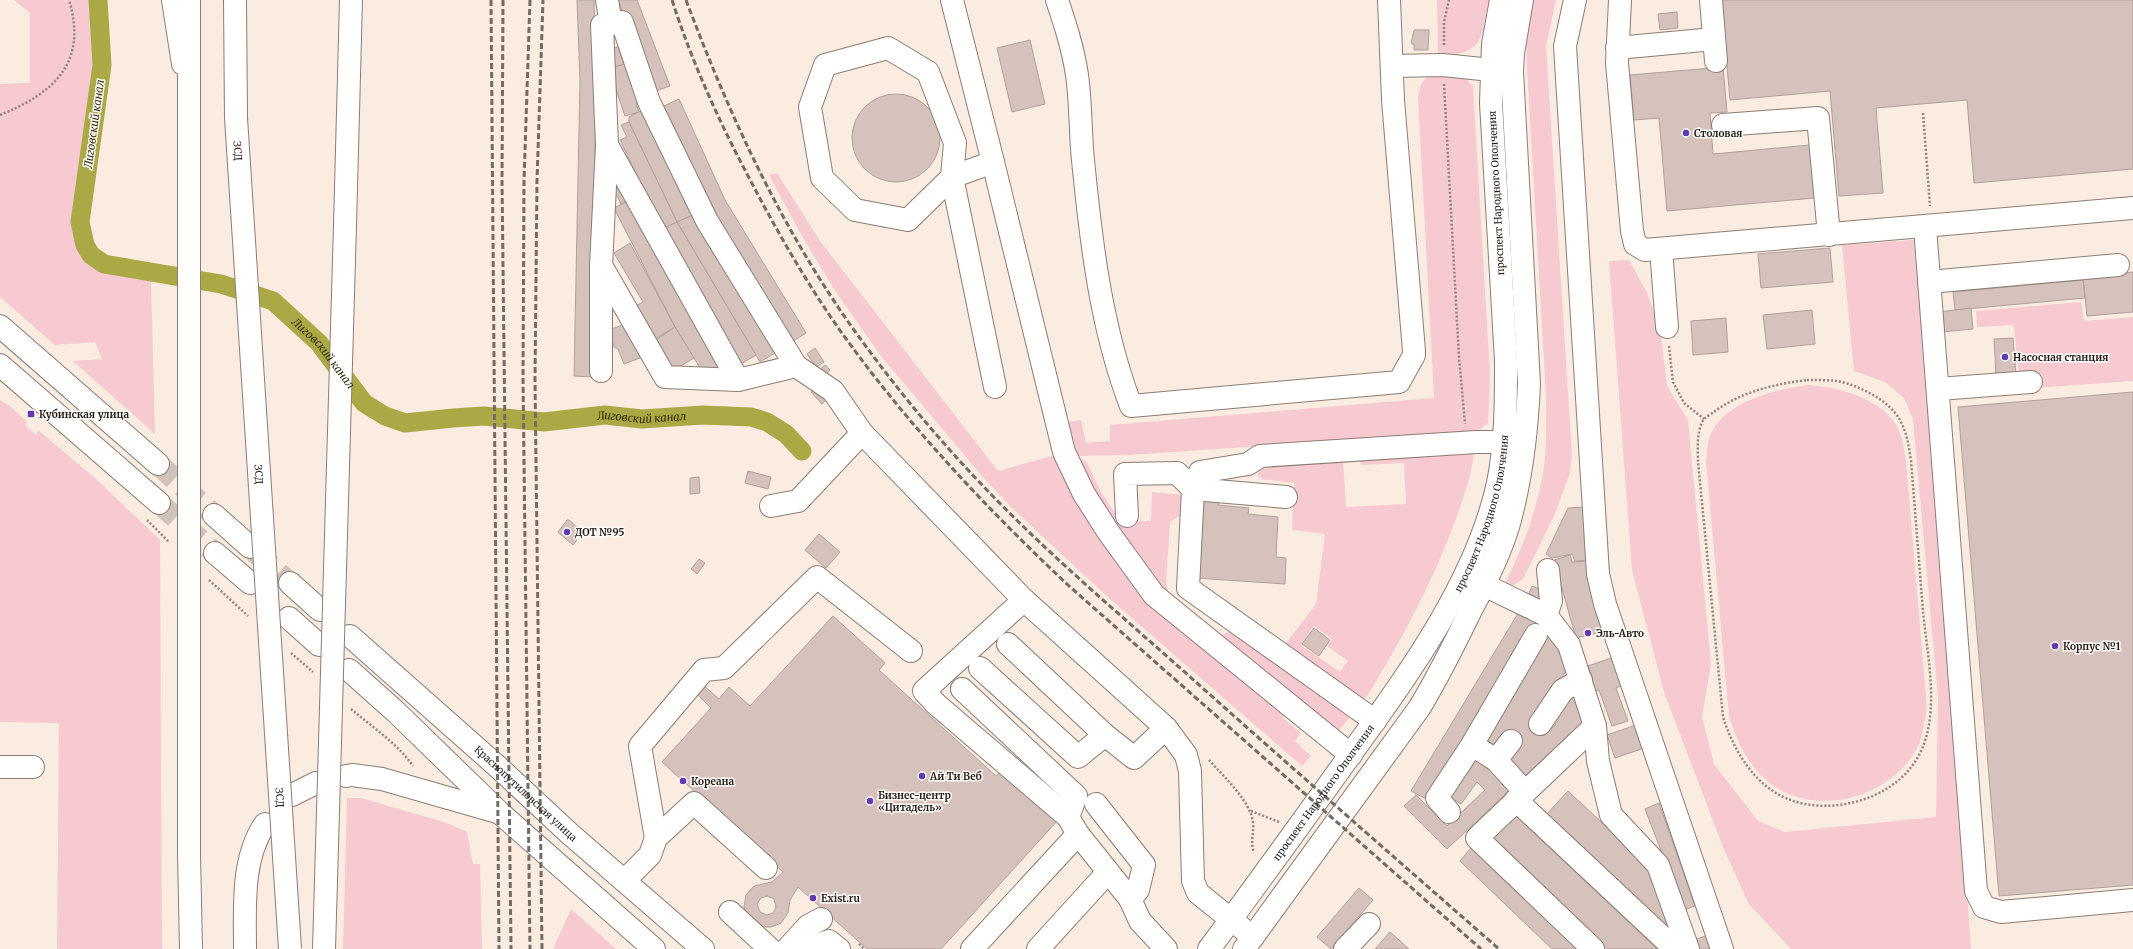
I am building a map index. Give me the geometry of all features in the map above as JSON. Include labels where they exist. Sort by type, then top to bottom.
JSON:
[{"type":"main road","points":[[173,0],[189,108]]},
{"type":"main road","points":[[189,0],[189,853],[191,949]]},
{"type":"main road","name":"ЗСД","points":[[234,0],[236,118],[290,949]]},
{"type":"main road","points":[[324,949],[351,0]]},
{"type":"main road","points":[[607,0],[611,24]]},
{"type":"main road","points":[[952,0],[1064,452],[1084,494],[1108,533],[1154,595],[1350,755]]},
{"type":"main road","points":[[1057,0],[1071,44],[1077,74],[1085,182],[1100,292],[1119,375],[1131,406],[1399,382],[1414,355],[1393,100],[1393,66],[1389,0]]},
{"type":"main road","name":"проспект Народного Ополчения","points":[[1209,949],[1375,721],[1417,659],[1471,561],[1485,527],[1498,482],[1503,442],[1506,362],[1491,103],[1493,44],[1501,0]]},
{"type":"main road","points":[[602,371],[601,266],[607,145],[602,25],[622,22],[649,102],[707,221],[796,366],[833,391],[862,433],[1024,600],[1166,728],[1186,755],[1190,771],[1193,881],[1198,893],[1230,920],[1249,943],[1420,707],[1441,672],[1484,585],[1508,528],[1521,469],[1528,411],[1528,349],[1512,72],[1513,53],[1522,0]]},
{"type":"main road","points":[[1575,0],[1565,46],[1598,574],[1605,604],[1722,949]]},
{"type":"main road","points":[[1620,0],[1617,48],[1632,231],[1635,244],[1645,250],[2133,208]]},
{"type":"main road","points":[[1711,0],[1716,61]]},
{"type":"main road","points":[[1617,48],[1714,39]]},
{"type":"main road","points":[[993,162],[952,177],[908,220],[855,210],[822,178],[810,107],[826,65],[888,48],[928,72],[956,143],[952,177],[995,387]]},
{"type":"main road","points":[[1393,66],[1443,65],[1491,70]]},
{"type":"main road","points":[[1723,125],[1818,118],[1829,235]]},
{"type":"main road","points":[[607,145],[738,380]]},
{"type":"main road","points":[[1928,226],[1929,282],[1976,891],[1984,907],[2001,912],[2133,900]]},
{"type":"main road","points":[[1661,249],[1667,327]]},
{"type":"main road","points":[[1929,282],[2118,265]]},
{"type":"main road","points":[[601,266],[665,377],[738,380],[796,366]]},
{"type":"main road","points":[[0,326],[158,464]]},
{"type":"main road","points":[[4,372],[150,510]]},
{"type":"main road","points":[[1938,389],[2031,382]]},
{"type":"main road","points":[[772,506],[798,501],[862,433]]},
{"type":"main road","points":[[1375,721],[1188,588],[1193,489],[1200,472],[1248,464],[1260,456],[1476,442],[1503,442]]},
{"type":"main road","points":[[1127,516],[1126,474],[1177,473],[1193,489],[1286,497]]},
{"type":"main road","points":[[214,515],[250,547]]},
{"type":"main road","points":[[215,553],[250,583]]},
{"type":"main road","points":[[1546,615],[1551,601],[1548,570]]},
{"type":"main road","points":[[656,838],[640,746],[704,670],[724,668],[817,577],[911,651]]},
{"type":"main road","points":[[290,583],[320,610]]},
{"type":"main road","points":[[1484,585],[1546,615],[1569,645],[1596,726],[1598,760],[1611,815],[1658,865],[1688,949]]},
{"type":"main road","points":[[1024,600],[924,691],[936,704],[1073,826],[1130,899],[1140,921],[1166,949]]},
{"type":"main road","points":[[289,618],[319,644]]},
{"type":"main road","points":[[1449,812],[1437,798],[1472,745],[1536,634]]},
{"type":"main road","name":"Краснопутиловская улица","points":[[350,636],[498,767],[570,834],[626,880],[703,949]]},
{"type":"main road","points":[[1008,644],[1104,735],[1134,758],[1166,728]]},
{"type":"main road","points":[[980,668],[1078,757],[1104,735]]},
{"type":"main road","points":[[349,670],[396,712],[500,813],[654,949]]},
{"type":"main road","points":[[1540,724],[1563,690],[1580,680]]},
{"type":"main road","points":[[962,689],[1076,796],[1073,826],[974,948]]},
{"type":"main road","points":[[1593,949],[1477,838],[1596,726]]},
{"type":"main road","points":[[1496,760],[1511,741]]},
{"type":"main road","points":[[1472,745],[1496,760],[1520,796],[1675,949]]},
{"type":"main road","points":[[0,767],[33,767]]},
{"type":"main road","points":[[346,776],[352,775],[382,779],[500,813]]},
{"type":"main road","points":[[292,795],[316,783]]},
{"type":"main road","points":[[626,880],[650,855],[656,838],[694,803],[766,868]]},
{"type":"main road","points":[[1096,804],[1144,865],[1138,890],[1130,899]]},
{"type":"main road","points":[[245,948],[245,898],[248,866],[257,835],[265,824]]},
{"type":"main road","points":[[1038,949],[1108,872]]},
{"type":"main road","points":[[730,912],[770,949]]},
{"type":"main road","points":[[787,949],[808,926],[821,918]]},
{"type":"main road","points":[[1345,949],[1369,924]]},
{"type":"main road","points":[[805,949],[829,941],[839,949]]},
{"type":"path","points":[[0,115],[24,105],[43,93],[62,75],[72,57],[74,40],[74,25],[69,0]]},
{"type":"path","points":[[1449,0],[1444,22],[1443,65],[1462,395],[1466,433],[1476,442]]},
{"type":"path","points":[[1923,113],[1928,226]]},
{"type":"path","points":[[1667,327],[1673,382],[1684,403],[1704,419]]},
{"type":"path","points":[[1807,380],[1838,381],[1866,391],[1889,406],[1901,421],[1908,439],[1911,461],[1932,708],[1927,733],[1921,752],[1907,772],[1870,798],[1848,804],[1826,806],[1788,800],[1770,791],[1753,775],[1731,740],[1723,717],[1698,462],[1698,440],[1704,419],[1723,405],[1754,392],[1781,383],[1807,380]]},
{"type":"path","points":[[150,510],[175,547]]},
{"type":"path","points":[[203,574],[249,617]]},
{"type":"path","points":[[285,648],[318,678]]},
{"type":"path","points":[[1208,759],[1230,784],[1250,811],[1253,824],[1251,843],[1255,856]]},
{"type":"path","points":[[1250,811],[1280,822]]},
{"type":"shaded area","points":[[14,0],[93,0],[97,65],[75,227],[84,253],[92,263],[106,270],[151,278],[155,434],[73,361],[102,359],[95,342],[55,345],[0,297],[0,84],[30,83],[30,13]]},
{"type":"shaded area","points":[[1437,0],[1489,0],[1481,35],[1478,42],[1472,48],[1465,52],[1438,57]]},
{"type":"shaded area","points":[[1532,0],[1556,0],[1546,46],[1572,455],[1570,473],[1554,516],[1523,579],[1511,587],[1505,584],[1518,556],[1534,512],[1544,466],[1546,440],[1546,396],[1526,39]]},
{"type":"shaded area","points":[[1428,76],[1464,76],[1473,87],[1490,375],[1488,423],[1478,431],[1129,455],[1078,456],[1067,422],[1081,420],[1086,443],[1110,441],[1110,425],[1434,398],[1418,97],[1421,84]]},
{"type":"shaded area","points":[[777,173],[820,241],[998,471],[1055,455],[1083,510],[1286,715],[1283,718],[1301,733],[1295,741],[1311,756],[1302,766],[1110,599],[1012,508],[982,476],[881,356],[836,292],[803,238],[769,175]]},
{"type":"shaded area","points":[[1914,240],[1953,697],[1971,949],[1791,949],[1749,904],[1723,847],[1664,692],[1632,570],[1609,261],[1629,260],[1647,293],[1660,328],[1667,386],[1688,420],[1711,664],[1702,717],[1714,764],[1758,821],[1785,832],[1936,817],[1938,697],[1913,419],[1904,398],[1885,382],[1854,371],[1842,245]]},
{"type":"shaded area","points":[[2081,302],[2084,321],[2133,317],[2133,381],[2020,389],[2014,325],[1977,327],[1976,311]]},
{"type":"shaded area","points":[[1807,385],[1831,388],[1866,399],[1887,413],[1899,431],[1906,461],[1927,709],[1922,735],[1916,750],[1904,767],[1871,791],[1851,798],[1831,801],[1810,800],[1791,795],[1772,785],[1750,763],[1732,726],[1729,716],[1706,461],[1709,439],[1715,427],[1724,416],[1736,407],[1765,394]]},
{"type":"shaded area","points":[[0,400],[10,406],[27,422],[25,425],[36,435],[39,431],[97,480],[160,540],[162,949],[57,949],[59,723],[0,722]]},
{"type":"shaded area","points":[[1474,452],[1469,480],[1454,524],[1425,592],[1391,656],[1366,698],[1362,700],[1284,646],[1316,604],[1325,534],[1292,530],[1294,483],[1263,479],[1260,478],[1258,474],[1260,466],[1343,460],[1346,507],[1406,504],[1404,463],[1363,465],[1358,460]],"holes":[[[1314,626],[1332,639],[1327,646],[1348,661],[1340,672],[1301,645]]]},
{"type":"shaded area","points":[[1082,460],[1086,461],[1101,492],[1120,521],[1151,521],[1152,492],[1185,495],[1181,515],[1170,522],[1166,583],[1168,591],[1166,592],[1141,564],[1118,531],[1089,479],[1081,462]]},
{"type":"shaded area","points":[[1230,631],[1351,715],[1339,731],[1220,636]]},
{"type":"shaded area","points":[[347,798],[361,798],[447,823],[467,832],[473,864],[480,864],[482,949],[343,949]]},
{"type":"shaded area","points":[[571,909],[616,949],[553,949]]},
{"type":"building","points":[[577,0],[594,0],[596,78],[592,377],[574,376],[580,81]]},
{"type":"building","points":[[618,0],[637,0],[670,86],[653,92]]},
{"type":"building","points":[[1721,0],[2133,0],[2133,169],[1974,183],[1967,100],[1876,108],[1883,193],[1839,196],[1830,91],[1730,100]]},
{"type":"building","points":[[1677,12],[1678,28],[1660,30],[1658,14]]},
{"type":"building","points":[[1414,30],[1429,30],[1428,50],[1414,50],[1414,45],[1411,43]]},
{"type":"building","points":[[1030,40],[1045,104],[1012,112],[997,48]]},
{"type":"building","points":[[618,47],[624,65],[616,67],[610,49]]},
{"type":"building","points":[[627,63],[639,103],[636,103],[639,112],[625,116],[609,69]]},
{"type":"building","name":"Столовая","points":[[1723,67],[1727,112],[1710,113],[1713,154],[1810,145],[1815,198],[1667,211],[1659,118],[1634,120],[1630,75]]},
{"type":"building","points":[[896,94],[913,97],[921,101],[933,113],[937,121],[940,138],[937,155],[933,163],[921,175],[913,179],[896,182],[879,179],[871,175],[859,163],[855,155],[852,138],[855,121],[859,113],[871,101],[879,97]]},
{"type":"building","points":[[679,99],[725,200],[806,333],[792,342],[711,209],[662,107]]},
{"type":"building","points":[[642,110],[693,215],[677,222],[629,122],[629,117]]},
{"type":"building","points":[[629,122],[677,222],[662,229],[620,140],[627,137],[621,125]]},
{"type":"building","points":[[620,184],[628,201],[621,204],[613,188]]},
{"type":"building","points":[[628,201],[721,365],[705,376],[675,327],[614,208]]},
{"type":"building","points":[[693,215],[775,353],[760,362],[677,222]]},
{"type":"building","points":[[677,222],[756,355],[741,364],[662,229]]},
{"type":"building","points":[[630,243],[675,327],[653,340],[634,307],[643,302],[614,253]]},
{"type":"building","points":[[1830,248],[1833,282],[1761,288],[1758,254]]},
{"type":"building","points":[[2133,272],[2133,312],[2087,316],[2083,277]]},
{"type":"building","points":[[2083,280],[2085,298],[1955,310],[1953,292]]},
{"type":"building","points":[[1971,308],[1973,329],[1941,332],[1939,312]]},
{"type":"building","points":[[1812,310],[1815,344],[1767,349],[1763,315]]},
{"type":"building","points":[[1726,318],[1728,352],[1693,355],[1691,321]]},
{"type":"building","points":[[625,324],[631,341],[635,343],[640,358],[624,364],[618,349],[614,347],[609,330]]},
{"type":"building","points":[[675,327],[694,358],[674,370],[656,340]]},
{"type":"building","name":"Насосная станция","points":[[2013,338],[2016,374],[1996,375],[1994,339]]},
{"type":"building","points":[[815,348],[824,362],[816,367],[807,354]]},
{"type":"building","points":[[825,365],[830,370],[825,376],[819,370]]},
{"type":"building","points":[[816,387],[827,399],[822,404],[811,392]]},
{"type":"building","name":"Корпус №1","points":[[2133,392],[2133,885],[1999,896],[1958,407]]},
{"type":"building","points":[[748,471],[771,477],[768,489],[745,483]]},
{"type":"building","points":[[699,477],[700,493],[690,494],[690,478]]},
{"type":"building","points":[[1202,497],[1219,498],[1218,505],[1249,508],[1248,514],[1278,517],[1276,557],[1286,558],[1285,584],[1196,578]]},
{"type":"building","points":[[1584,507],[1588,560],[1575,561],[1572,554],[1552,558],[1546,554],[1568,508]]},
{"type":"building","name":"ДОТ №95","points":[[567,520],[578,528],[578,531],[573,536],[577,540],[573,545],[558,532]]},
{"type":"building","points":[[819,534],[840,552],[826,568],[805,550]]},
{"type":"building","points":[[1570,555],[1572,562],[1587,561],[1605,631],[1576,638],[1554,560]]},
{"type":"building","points":[[699,559],[705,563],[697,574],[691,569]]},
{"type":"building","points":[[1532,586],[1542,590],[1536,602],[1527,598]]},
{"type":"building","points":[[1520,610],[1536,620],[1426,799],[1411,791]]},
{"type":"building","name":"Бизнес-центр «Цитадель»","points":[[833,616],[885,663],[879,670],[996,776],[1002,770],[1058,820],[941,949],[867,949],[798,887],[790,900],[788,913],[781,923],[771,927],[760,927],[746,914],[744,907],[746,895],[754,886],[772,882],[783,872],[662,762],[711,708],[697,693],[703,685],[719,699],[729,687],[750,706]],"holes":[[[767,896],[774,899],[776,907],[773,913],[767,915],[760,912],[757,904],[761,898]]]},
{"type":"building","points":[[1314,628],[1330,640],[1319,656],[1302,644]]},
{"type":"building","points":[[1550,630],[1571,663],[1530,727],[1543,736],[1556,724],[1550,718],[1570,697],[1588,717],[1522,779],[1506,758],[1482,741]]},
{"type":"building","points":[[1614,657],[1624,685],[1616,688],[1628,721],[1612,726],[1599,690],[1593,692],[1588,677],[1592,676],[1588,666]]},
{"type":"building","points":[[1636,725],[1644,748],[1615,758],[1607,735]]},
{"type":"building","points":[[1474,755],[1512,788],[1447,849],[1404,806],[1416,795],[1447,826],[1485,790],[1477,782],[1461,804],[1447,795]]},
{"type":"building","points":[[1568,791],[1658,875],[1652,881],[1664,893],[1674,923],[1667,930],[1545,816]]},
{"type":"building","points":[[1659,803],[1695,906],[1684,910],[1645,809]]},
{"type":"building","points":[[1513,813],[1657,949],[1607,949],[1489,837]]},
{"type":"building","points":[[1471,848],[1577,949],[1552,949],[1460,861]]},
{"type":"building","points":[[1359,888],[1373,900],[1331,949],[1317,937]]},
{"type":"building","points":[[1390,932],[1409,949],[1375,949]]},
{"type":"building","points":[[1708,935],[1713,949],[1697,949],[1694,940]]},
{"type":"waterway","name":"Лиговский канал","points":[[98,0],[102,65],[80,222],[85,245],[91,255],[104,264],[221,284],[273,301],[319,343],[364,403],[385,416],[405,423],[484,416],[544,422],[605,415],[642,419],[703,415],[751,417],[767,422],[786,434],[802,451]]},
{"type":"tunnel","points":[[158,464],[214,515]]},
{"type":"tunnel","points":[[159,503],[215,553]]},
{"type":"tunnel","points":[[254,551],[290,583]]},
{"type":"railway","points":[[491,0],[499,949]]},
{"type":"railway","points":[[503,0],[502,180],[511,949]]},
{"type":"railway","points":[[530,0],[524,181],[523,378],[530,949]]},
{"type":"railway","points":[[542,949],[535,379],[537,181],[543,0]]},
{"type":"railway","points":[[672,0],[696,66],[715,109],[735,151],[779,232],[802,272],[839,329],[891,398],[919,431],[977,495],[1069,586],[1481,949]]},
{"type":"railway","points":[[686,0],[702,43],[738,126],[757,167],[800,246],[849,323],[892,381],[937,436],[995,498],[1076,576],[1499,949]]},
{"type":"place","name":"Столовая","points":[[1686,133]]},
{"type":"place","name":"Насосная станция","points":[[2005,357]]},
{"type":"place","name":"Кубинская улица","points":[[31,414]]},
{"type":"place","name":"ДОТ №95","points":[[567,532]]},
{"type":"place","name":"Эль-Авто","points":[[1588,633]]},
{"type":"place","name":"Корпус №1","points":[[2055,646]]},
{"type":"place","name":"Ай Ти Веб","points":[[922,776]]},
{"type":"place","name":"Кореана","points":[[683,781]]},
{"type":"place","name":"Бизнес-центр «Цитадель»","points":[[870,801]]},
{"type":"place","name":"Exist.ru","points":[[813,898]]}]
